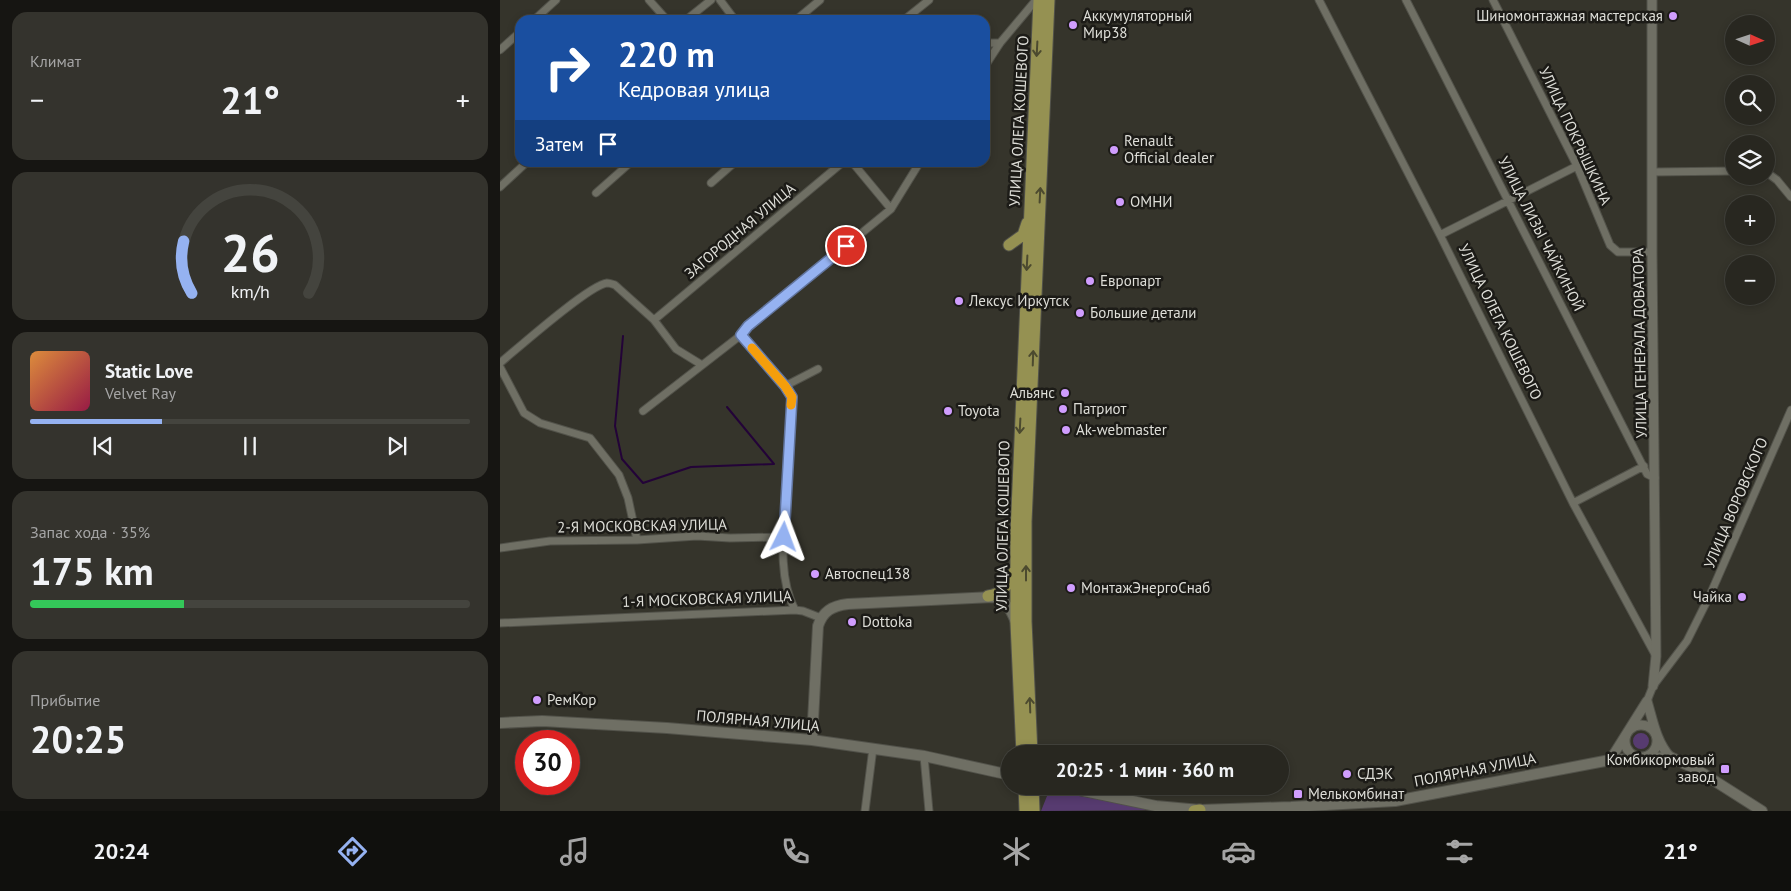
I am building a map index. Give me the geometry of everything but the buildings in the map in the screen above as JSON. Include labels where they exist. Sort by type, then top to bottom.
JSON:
[{"type":"main road","name":"УЛИЦА ОЛЕГА КОШЕВОГО","points":[[1031,745],[1016,565],[1018,454],[1038,0]]},
{"type":"main road","name":"УЛИЦА ОЛЕГА КОШЕВОГО","points":[[1022,745],[1021,622],[1049,0]]},
{"type":"main road","points":[[1009,245],[1022,235],[1027,226],[1030,212]]},
{"type":"main road","points":[[812,740],[817,635],[821,618],[825,612],[841,605],[988,596],[999,593],[1006,587],[1016,565]]},
{"type":"main road","points":[[988,596],[998,598],[1006,604],[1021,622]]},
{"type":"main road","name":"ПОЛЯРНАЯ УЛИЦА","points":[[500,723],[551,721],[812,740],[924,756],[1001,773]]},
{"type":"main road","name":"ПОЛЯРНАЯ УЛИЦА","points":[[1103,795],[1156,806],[1197,811],[1395,801],[1610,760],[1670,757],[1696,769],[1762,811]]},
{"type":"main road","points":[[1024,795],[1025,811]]},
{"type":"main road","points":[[1033,795],[1034,811]]},
{"type":"street","points":[[540,15],[556,0]]},
{"type":"street","points":[[649,0],[662,15]]},
{"type":"street","points":[[692,15],[711,0]]},
{"type":"street","points":[[720,0],[731,15]]},
{"type":"street","points":[[802,15],[820,0]]},
{"type":"street","points":[[910,15],[929,0]]},
{"type":"street","points":[[990,58],[1000,43],[1038,0]]},
{"type":"street","name":"УЛИЦА ОЛЕГА КОШЕВОГО","points":[[1319,0],[1440,235],[1573,503],[1656,656]]},
{"type":"street","name":"УЛИЦА ЛИЗЫ ЧАЙКИНОЙ","points":[[1406,0],[1647,474],[1655,478]]},
{"type":"street","name":"УЛИЦА ПОКРЫШКИНА","points":[[1493,0],[1577,166],[1613,249],[1618,252],[1652,252]]},
{"type":"street","name":"УЛИЦА ГЕНЕРАЛА ДОВАТОРА","points":[[1652,0],[1654,588],[1656,656],[1654,686]]},
{"type":"street","points":[[500,50],[515,36]]},
{"type":"street","points":[[990,43],[1000,43]]},
{"type":"street","points":[[1440,235],[1577,166]]},
{"type":"street","points":[[500,187],[522,167]]},
{"type":"street","points":[[596,193],[625,167]]},
{"type":"street","points":[[711,184],[730,167]]},
{"type":"street","name":"ЗАГОРОДНАЯ УЛИЦА","points":[[654,320],[837,167]]},
{"type":"street","points":[[856,167],[891,209]]},
{"type":"street","points":[[643,411],[741,335],[748,326],[891,209],[917,167]]},
{"type":"street","points":[[1652,172],[1725,172]]},
{"type":"street","points":[[1775,179],[1791,197]]},
{"type":"street","points":[[500,362],[573,304],[607,283],[615,285],[654,320],[676,349],[702,365]]},
{"type":"street","points":[[741,335],[785,386],[792,397],[784,537],[784,572],[788,597],[795,610]]},
{"type":"street","points":[[500,367],[524,413],[540,423],[590,438],[619,475],[628,498],[637,540]]},
{"type":"street","points":[[785,386],[818,370]]},
{"type":"street","name":"УЛИЦА ВОРОВСКОГО","points":[[1610,760],[1647,701],[1654,686],[1687,641],[1788,424],[1791,410]]},
{"type":"street","points":[[1573,503],[1644,466]]},
{"type":"street","name":"2-Я МОСКОВСКАЯ УЛИЦА","points":[[500,548],[550,541],[637,540],[696,536],[730,538],[784,537]]},
{"type":"street","name":"1-Я МОСКОВСКАЯ УЛИЦА","points":[[500,623],[795,610],[821,618]]},
{"type":"street","points":[[1647,701],[1657,735],[1663,749],[1670,757]]},
{"type":"street","points":[[1641,724],[1651,728],[1657,735],[1658,740],[1655,750],[1647,756],[1640,757],[1632,754],[1626,746],[1625,741],[1628,731],[1636,725],[1641,724]]},
{"type":"street","points":[[865,811],[874,748]]},
{"type":"street","points":[[924,756],[929,811]]},
{"type":"shaded area","points":[[1638,733],[1644,733],[1649,738],[1647,747],[1638,749],[1633,744],[1633,738]]},
{"type":"shaded area","points":[[1047,795],[1073,795],[1154,810],[1041,811]]},
{"type":"waterway","points":[[623,336],[615,426],[622,459],[643,483],[691,467],[774,464],[727,407]]},
{"type":"slow traffic","points":[[752,348],[785,386],[792,397],[791,405]]},
{"type":"place","name":"Шиномонтажная мастерская","points":[[1673,16]]},
{"type":"place","name":"Аккумуляторный Мир38","points":[[1073,25]]},
{"type":"place","name":"Renault Official dealer","points":[[1114,150]]},
{"type":"place","name":"ОМНИ","points":[[1120,202]]},
{"type":"place","name":"Европарт","points":[[1090,281]]},
{"type":"place","name":"Лексус Иркутск","points":[[959,301]]},
{"type":"place","name":"Большие детали","points":[[1080,313]]},
{"type":"place","name":"Альянс","points":[[1065,393]]},
{"type":"place","name":"Патриот","points":[[1063,409]]},
{"type":"place","name":"Toyota","points":[[948,411]]},
{"type":"place","name":"Ak-webmaster","points":[[1066,430]]},
{"type":"place","name":"Автоспец138","points":[[815,574]]},
{"type":"place","name":"МонтажЭнергоСнаб","points":[[1071,588]]},
{"type":"place","name":"Чайка","points":[[1742,597]]},
{"type":"place","name":"Dottoka","points":[[852,622]]},
{"type":"place","name":"РемКор","points":[[537,700]]},
{"type":"place","name":"Комбикормовый завод","points":[[1725,769]]},
{"type":"place","name":"СДЭК","points":[[1347,774]]},
{"type":"place","name":"Мелькомбинат","points":[[1298,794]]},
{"type":"route","points":[[784,537],[792,397],[785,386],[741,335],[748,326],[846,246]]}]
